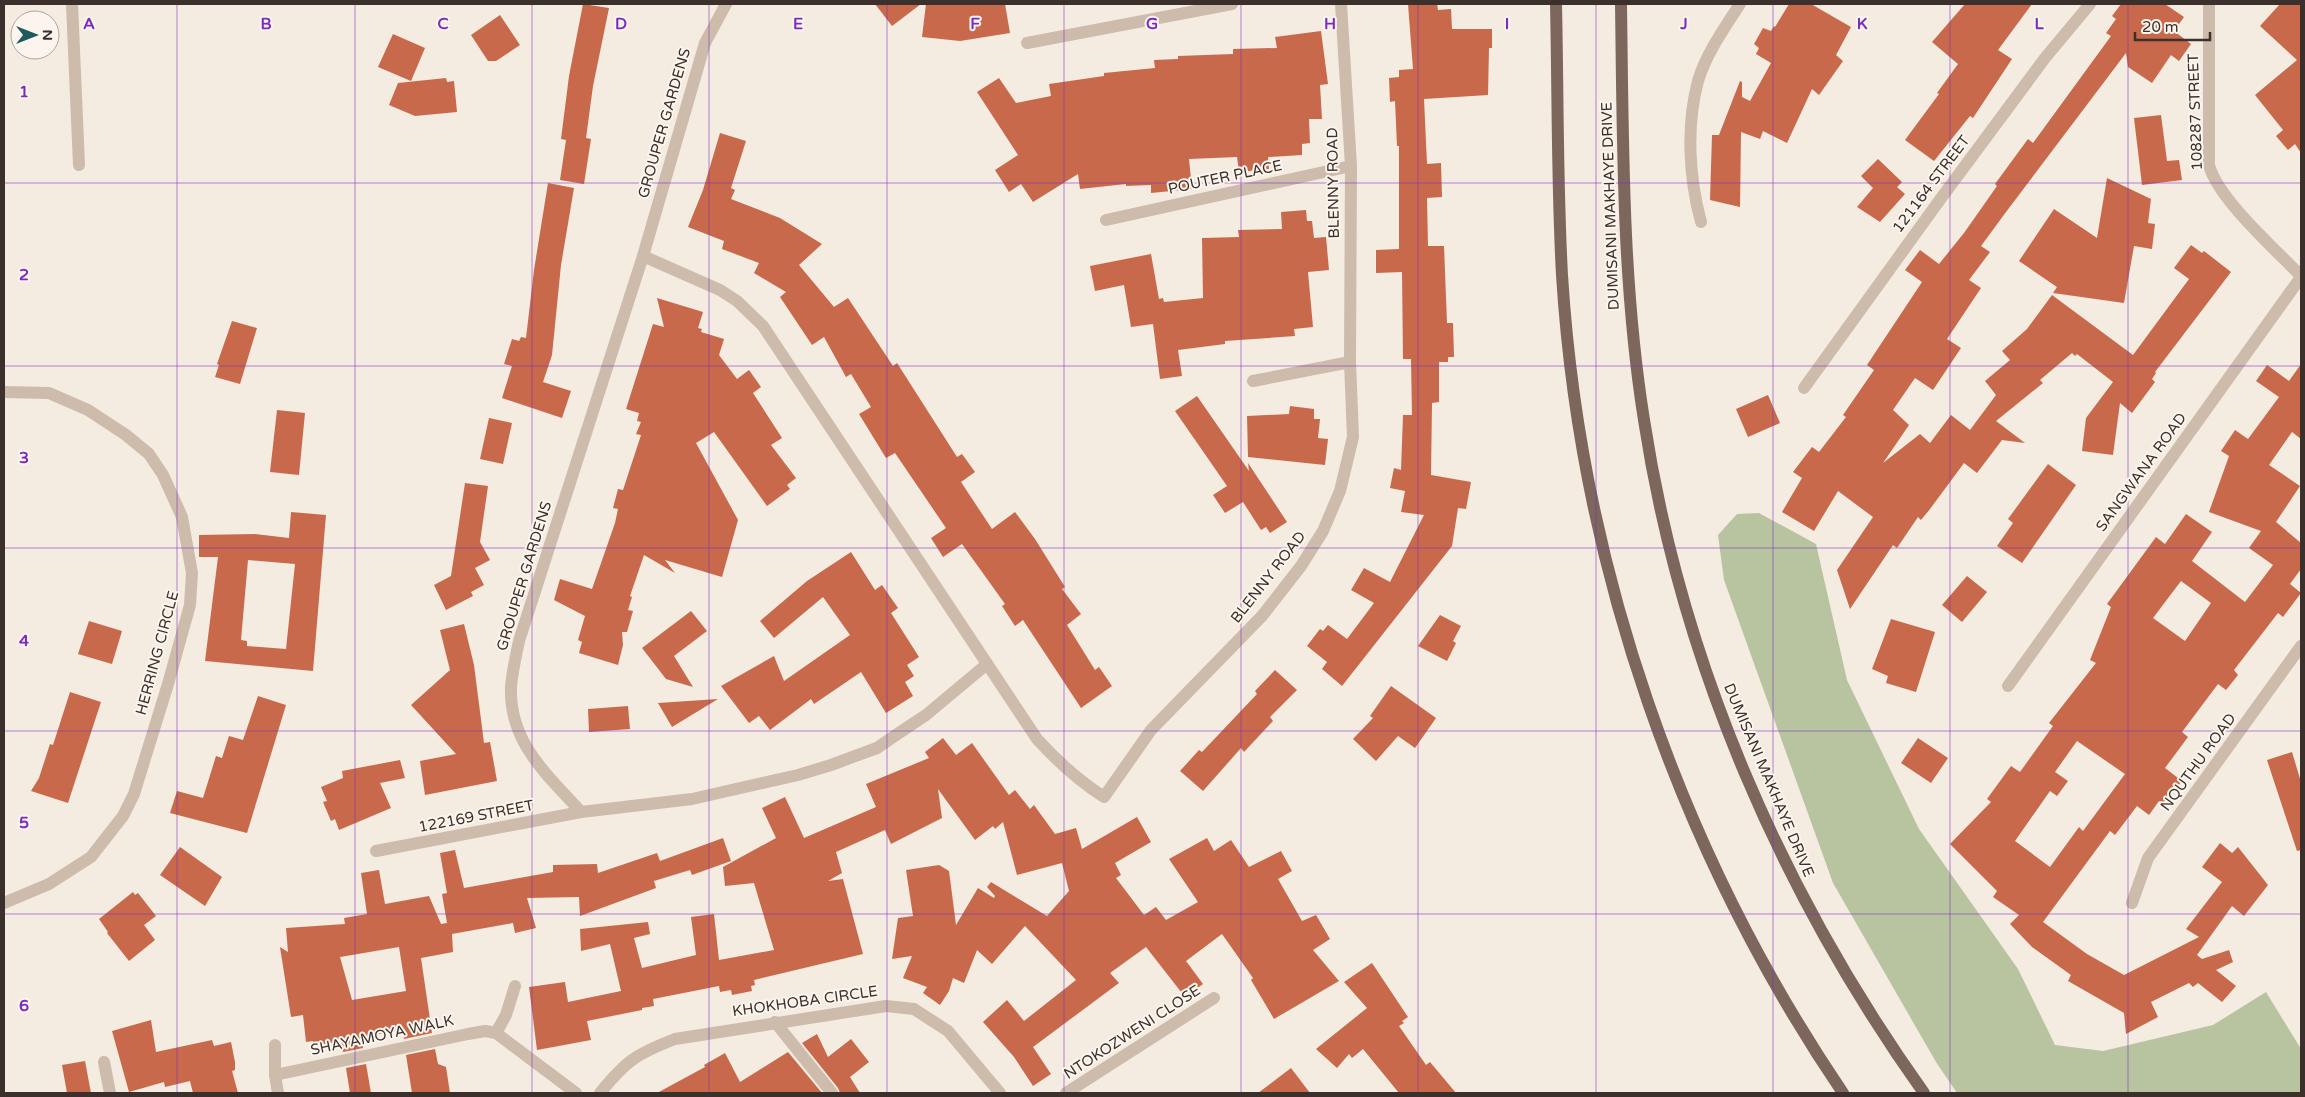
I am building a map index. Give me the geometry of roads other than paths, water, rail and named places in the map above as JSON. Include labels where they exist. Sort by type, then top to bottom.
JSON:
[{"type":"main road","points":[[1556,4],[1562,276],[1578,420],[1597,521],[1615,594],[1662,743],[1705,847],[1730,899],[1783,998],[1843,1093]]},
{"type":"main road","name":"DUMISANI MAKHAYE DRIVE","points":[[1621,4],[1626,256],[1633,340],[1644,420],[1659,503],[1682,590],[1700,653],[1725,726],[1792,877],[1842,968],[1897,1056],[1924,1093]]},
{"type":"street","points":[[72,4],[79,165]]},
{"type":"street","name":"GROUPER GARDENS","points":[[582,812],[540,765],[524,744],[516,728],[511,687],[519,641],[643,256],[705,43],[726,4]]},
{"type":"street","points":[[1027,43],[1232,4]]},
{"type":"street","name":"BLENNY ROAD","points":[[987,664],[1037,739],[1057,761],[1084,784],[1104,797],[1151,730],[1262,616],[1301,566],[1323,531],[1340,491],[1353,437],[1350,362],[1351,166],[1341,4]]},
{"type":"street","points":[[1701,222],[1692,168],[1691,129],[1698,81],[1720,34],[1740,4]]},
{"type":"street","name":"121164 STREET","points":[[1804,388],[1938,201],[2045,58],[2090,4]]},
{"type":"street","name":"108287 STREET","points":[[2209,4],[2209,165],[2213,178],[2230,201],[2301,277]]},
{"type":"street","name":"POUTER PLACE","points":[[1106,220],[1351,166]]},
{"type":"street","points":[[582,812],[692,799],[798,775],[832,765],[877,748],[926,715],[987,664],[763,326],[738,301],[720,290],[643,256]]},
{"type":"street","name":"SANGWANA ROAD","points":[[2008,686],[2301,277]]},
{"type":"street","points":[[1252,381],[1350,362]]},
{"type":"street","name":"HERRING CIRCLE","points":[[4,392],[48,393],[88,410],[126,435],[149,454],[163,475],[182,517],[192,573],[190,605],[168,684],[134,794],[123,816],[90,857],[49,884],[4,903]]},
{"type":"street","name":"NQUTHU ROAD","points":[[2132,903],[2148,858],[2300,652]]},
{"type":"street","name":"122169 STREET","points":[[376,851],[582,812]]},
{"type":"street","points":[[515,986],[506,1015],[496,1033],[576,1093]]},
{"type":"street","name":"NTOKOZWENI CLOSE","points":[[1066,1093],[1214,998]]},
{"type":"street","name":"KHOKHOBA CIRCLE","points":[[600,1093],[621,1068],[643,1051],[675,1039],[886,1006],[914,1009],[948,1031],[1000,1093]]},
{"type":"street","points":[[775,1022],[832,1093]]},
{"type":"street","name":"SHAYAMOYA WALK","points":[[275,1075],[468,1034],[496,1033]]},
{"type":"street","points":[[275,1045],[275,1075],[278,1093]]},
{"type":"street","points":[[104,1062],[110,1093]]}]
